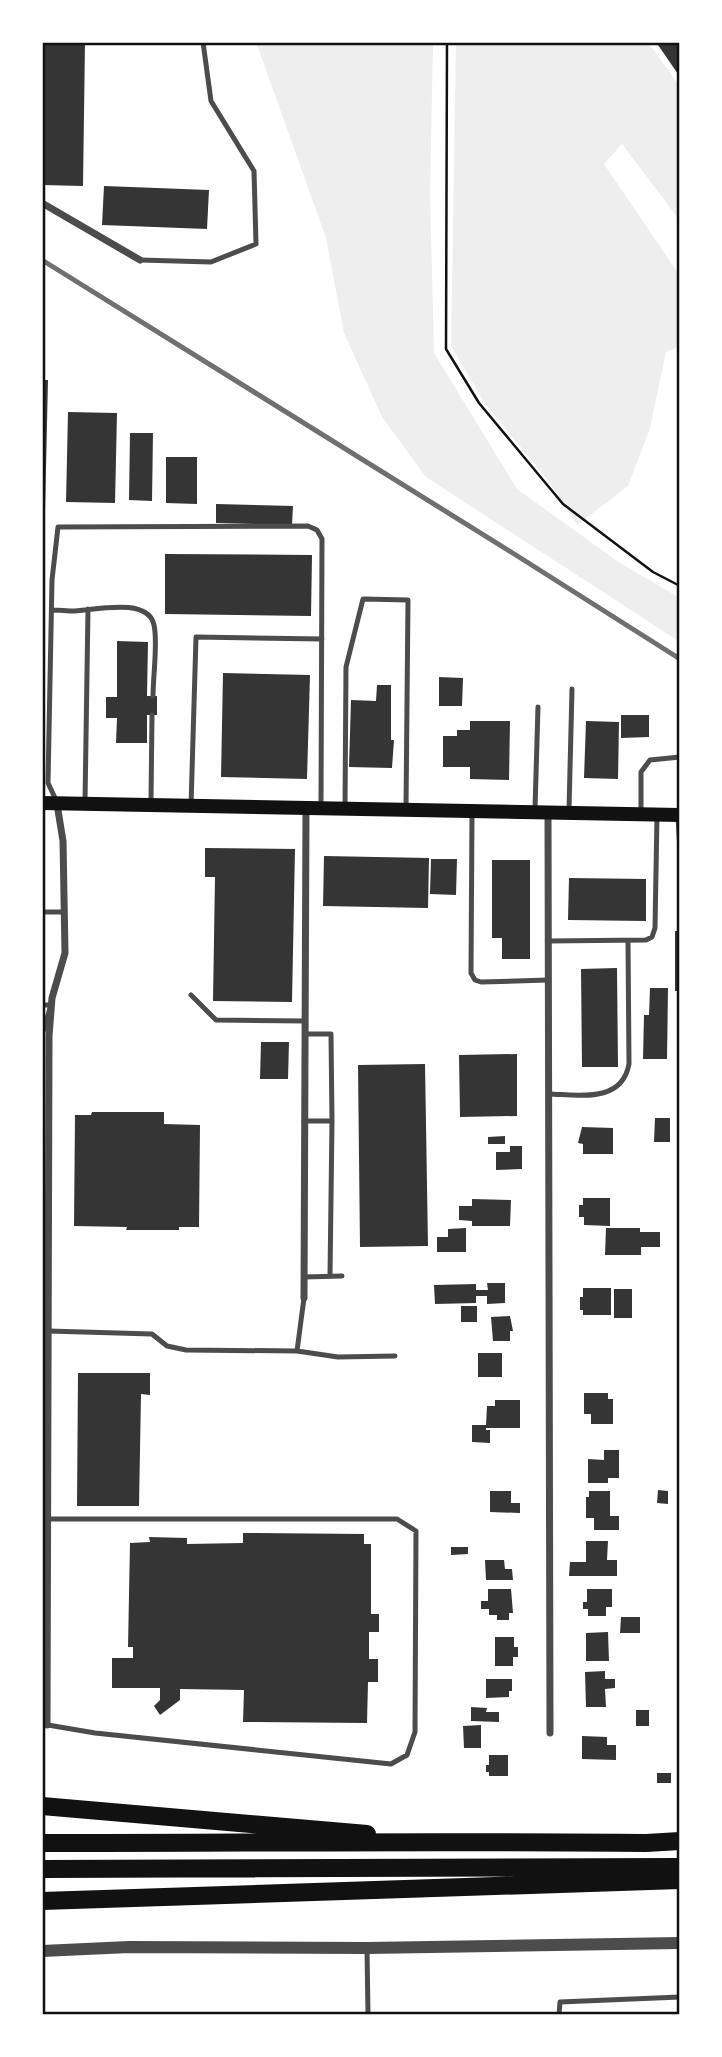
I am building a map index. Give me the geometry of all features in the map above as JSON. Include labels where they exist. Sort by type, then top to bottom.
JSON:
[{"type":"highway","points":[[42,1806],[347,1831],[416,1841]]},
{"type":"highway","points":[[42,1843],[680,1841]]},
{"type":"highway","points":[[42,1869],[680,1867]]},
{"type":"highway","points":[[42,1901],[680,1880]]},
{"type":"main road","points":[[50,803],[679,815]]},
{"type":"street","points":[[42,203],[140,260]]},
{"type":"street","points":[[45,1724],[45,1565],[48,1518],[45,1471],[48,1036],[51,1005],[65,953],[63,841],[50,803]]},
{"type":"street","points":[[304,1298],[306,808]]},
{"type":"street","points":[[542,813],[548,941],[550,1734]]},
{"type":"street","points":[[42,1951],[129,1947],[367,1948],[680,1943]]},
{"type":"lane","points":[[140,260],[211,262],[256,244],[254,171],[211,101],[203,42]]},
{"type":"lane","points":[[50,803],[48,783],[52,580],[58,527],[308,526],[317,530],[322,538],[321,808]]},
{"type":"lane","points":[[42,580],[52,580]]},
{"type":"lane","points":[[345,809],[346,667],[363,599],[408,600],[406,810]]},
{"type":"lane","points":[[53,610],[106,606],[144,610],[149,614],[155,626],[153,696]]},
{"type":"lane","points":[[85,804],[88,609]]},
{"type":"lane","points":[[191,806],[196,638],[322,639]]},
{"type":"lane","points":[[569,813],[572,689]]},
{"type":"lane","points":[[538,707],[542,813]]},
{"type":"lane","points":[[151,805],[152,715]]},
{"type":"lane","points":[[641,814],[641,772],[650,760],[680,757]]},
{"type":"lane","points":[[472,811],[471,973],[475,980],[481,982],[548,980]]},
{"type":"lane","points":[[548,941],[650,939],[654,933],[657,815]]},
{"type":"lane","points":[[679,815],[680,849]]},
{"type":"lane","points":[[42,912],[64,912]]},
{"type":"lane","points":[[548,1094],[596,1094],[615,1089],[624,1082],[629,1063],[628,941]]},
{"type":"lane","points":[[191,995],[216,1020],[305,1021]]},
{"type":"lane","points":[[42,1005],[51,1005],[42,1035]]},
{"type":"lane","points":[[305,1034],[331,1034],[330,1276]]},
{"type":"lane","points":[[304,1121],[332,1121]]},
{"type":"lane","points":[[304,1277],[342,1276]]},
{"type":"lane","points":[[298,1351],[304,1298]]},
{"type":"lane","points":[[48,1331],[152,1334],[167,1346],[186,1350],[298,1351],[338,1357],[395,1356]]},
{"type":"lane","points":[[45,1724],[95,1733],[391,1764],[407,1755],[415,1732],[416,1531],[397,1519],[48,1518]]},
{"type":"lane","points":[[367,1948],[368,2015]]},
{"type":"lane","points":[[559,2015],[559,2002],[680,1997]]},
{"type":"path","points":[[447,42],[446,349],[479,402],[563,504],[653,572],[680,586]]},
{"type":"shaded area","points":[[256,42],[433,42],[430,194],[434,353],[517,489],[620,563],[680,598],[680,642],[426,477],[382,417],[344,333],[326,238]]},
{"type":"shaded area","points":[[456,42],[648,42],[680,87],[680,221],[622,144],[604,164],[680,276],[680,346],[666,352],[650,428],[628,486],[577,525],[549,482],[484,402],[451,346]]},
{"type":"building","points":[[42,42],[85,42],[83,186],[42,185]]},
{"type":"building","points":[[656,42],[680,42],[680,77]]},
{"type":"building","points":[[104,186],[209,190],[207,229],[102,225]]},
{"type":"building","points":[[42,380],[48,380],[45,512],[42,512]]},
{"type":"building","points":[[68,412],[117,413],[115,503],[66,502]]},
{"type":"building","points":[[130,433],[153,433],[152,501],[129,500]]},
{"type":"building","points":[[166,457],[197,457],[197,504],[166,503]]},
{"type":"building","points":[[216,504],[293,506],[292,525],[216,523]]},
{"type":"building","points":[[165,554],[312,555],[311,616],[165,614]]},
{"type":"building","points":[[117,641],[148,642],[147,696],[157,696],[157,715],[147,715],[147,743],[116,743],[117,718],[106,718],[106,697],[117,697]]},
{"type":"building","points":[[223,673],[310,675],[307,779],[221,777]]},
{"type":"building","points":[[439,677],[463,678],[462,706],[439,706]]},
{"type":"building","points":[[377,685],[391,685],[391,740],[394,740],[392,768],[349,767],[351,700],[376,701]]},
{"type":"building","points":[[621,715],[649,715],[649,737],[621,738]]},
{"type":"building","points":[[470,721],[510,721],[509,780],[470,779],[470,767],[443,767],[443,736],[457,736],[457,730],[470,730]]},
{"type":"building","points":[[586,721],[619,722],[618,779],[584,778]]},
{"type":"building","points":[[205,848],[295,849],[292,1002],[213,1001],[215,877],[205,877]]},
{"type":"building","points":[[324,856],[429,858],[428,908],[323,906]]},
{"type":"building","points":[[431,859],[457,859],[456,895],[430,894]]},
{"type":"building","points":[[492,860],[530,860],[530,959],[502,959],[502,938],[492,938]]},
{"type":"building","points":[[569,878],[646,879],[646,921],[568,920]]},
{"type":"building","points":[[675,931],[680,931],[680,991],[675,991]]},
{"type":"building","points":[[617,968],[618,1067],[582,1067],[581,969]]},
{"type":"building","points":[[650,988],[668,988],[667,1059],[643,1059],[644,1015],[649,1015]]},
{"type":"building","points":[[261,1042],[289,1042],[288,1079],[260,1079]]},
{"type":"building","points":[[517,1054],[517,1116],[460,1117],[459,1055]]},
{"type":"building","points":[[425,1064],[428,1246],[360,1247],[358,1065]]},
{"type":"building","points":[[92,1112],[164,1112],[164,1124],[200,1125],[199,1227],[179,1227],[179,1230],[126,1230],[127,1227],[74,1226],[75,1115],[91,1115]]},
{"type":"building","points":[[655,1118],[670,1118],[670,1142],[654,1142]]},
{"type":"building","points":[[582,1127],[613,1128],[613,1154],[583,1154],[583,1144],[578,1143]]},
{"type":"building","points":[[505,1136],[505,1144],[488,1144],[488,1137]]},
{"type":"building","points":[[510,1146],[522,1146],[522,1169],[496,1170],[496,1152],[510,1152]]},
{"type":"building","points":[[583,1198],[610,1198],[610,1226],[584,1225],[584,1217],[579,1217],[579,1205],[583,1205]]},
{"type":"building","points":[[472,1199],[511,1200],[510,1226],[472,1226],[472,1221],[459,1220],[459,1206],[472,1206]]},
{"type":"building","points":[[466,1228],[466,1252],[437,1252],[437,1237],[448,1237],[448,1229]]},
{"type":"building","points":[[606,1228],[640,1228],[640,1232],[660,1232],[660,1247],[641,1247],[641,1255],[605,1255]]},
{"type":"building","points":[[487,1283],[505,1283],[505,1303],[487,1304],[487,1296],[476,1296],[476,1303],[435,1304],[434,1285],[476,1284],[476,1290],[488,1290]]},
{"type":"building","points":[[583,1288],[611,1288],[611,1315],[583,1315],[583,1310],[580,1310],[580,1297],[583,1297]]},
{"type":"building","points":[[614,1289],[632,1289],[632,1318],[614,1318]]},
{"type":"building","points":[[461,1306],[477,1306],[477,1322],[461,1322]]},
{"type":"building","points":[[510,1316],[513,1331],[510,1331],[510,1341],[493,1341],[491,1317]]},
{"type":"building","points":[[478,1353],[502,1353],[502,1377],[478,1377]]},
{"type":"building","points":[[78,1373],[150,1373],[150,1395],[141,1394],[139,1506],[77,1506]]},
{"type":"building","points":[[584,1393],[608,1393],[608,1399],[613,1399],[613,1424],[591,1424],[591,1414],[584,1414]]},
{"type":"building","points":[[495,1400],[520,1400],[520,1428],[486,1428],[490,1430],[490,1443],[472,1442],[472,1425],[486,1425],[487,1406],[495,1406]]},
{"type":"building","points":[[604,1450],[619,1450],[619,1478],[608,1478],[608,1483],[588,1483],[588,1459],[604,1460]]},
{"type":"building","points":[[658,1490],[668,1491],[668,1504],[657,1503]]},
{"type":"building","points":[[490,1491],[511,1491],[511,1503],[520,1503],[520,1513],[490,1512]]},
{"type":"building","points":[[589,1491],[610,1491],[610,1516],[619,1516],[619,1530],[594,1530],[594,1518],[586,1518],[586,1497],[589,1497]]},
{"type":"building","points":[[243,1533],[364,1534],[364,1544],[371,1544],[371,1614],[379,1614],[379,1632],[369,1632],[369,1659],[378,1659],[378,1682],[368,1682],[367,1723],[243,1722],[244,1690],[180,1689],[180,1700],[160,1715],[154,1706],[160,1700],[160,1688],[112,1688],[112,1658],[133,1658],[133,1647],[128,1647],[130,1543],[150,1542],[149,1537],[187,1538],[187,1544],[243,1543]]},
{"type":"building","points":[[586,1541],[608,1541],[607,1560],[617,1560],[617,1576],[569,1576],[570,1562],[586,1562]]},
{"type":"building","points":[[451,1547],[468,1547],[468,1554],[451,1555]]},
{"type":"building","points":[[485,1560],[504,1560],[505,1569],[512,1569],[513,1580],[486,1580]]},
{"type":"building","points":[[488,1589],[511,1589],[513,1613],[509,1613],[509,1620],[497,1620],[497,1615],[489,1615],[489,1609],[481,1609],[481,1601],[488,1601]]},
{"type":"building","points":[[587,1589],[612,1589],[612,1607],[606,1607],[606,1616],[588,1616],[588,1609],[583,1609],[583,1602],[587,1602]]},
{"type":"building","points":[[621,1617],[640,1617],[640,1633],[620,1633]]},
{"type":"building","points":[[608,1632],[609,1661],[586,1661],[586,1633]]},
{"type":"building","points":[[495,1637],[514,1637],[518,1657],[513,1657],[513,1666],[495,1666]]},
{"type":"building","points":[[605,1671],[605,1679],[615,1679],[615,1688],[605,1689],[606,1707],[586,1707],[585,1672]]},
{"type":"building","points":[[486,1679],[512,1679],[509,1697],[486,1698]]},
{"type":"building","points":[[471,1707],[487,1708],[486,1712],[499,1712],[499,1722],[471,1721]]},
{"type":"building","points":[[636,1710],[649,1710],[649,1726],[636,1726]]},
{"type":"building","points":[[481,1725],[481,1748],[464,1748],[463,1726]]},
{"type":"building","points":[[582,1736],[607,1737],[607,1745],[616,1745],[616,1760],[582,1759]]},
{"type":"building","points":[[489,1755],[508,1755],[508,1776],[489,1776],[486,1765],[489,1765]]},
{"type":"building","points":[[657,1773],[671,1773],[671,1783],[657,1783]]},
{"type":"railway","points":[[42,260],[680,659]]}]
